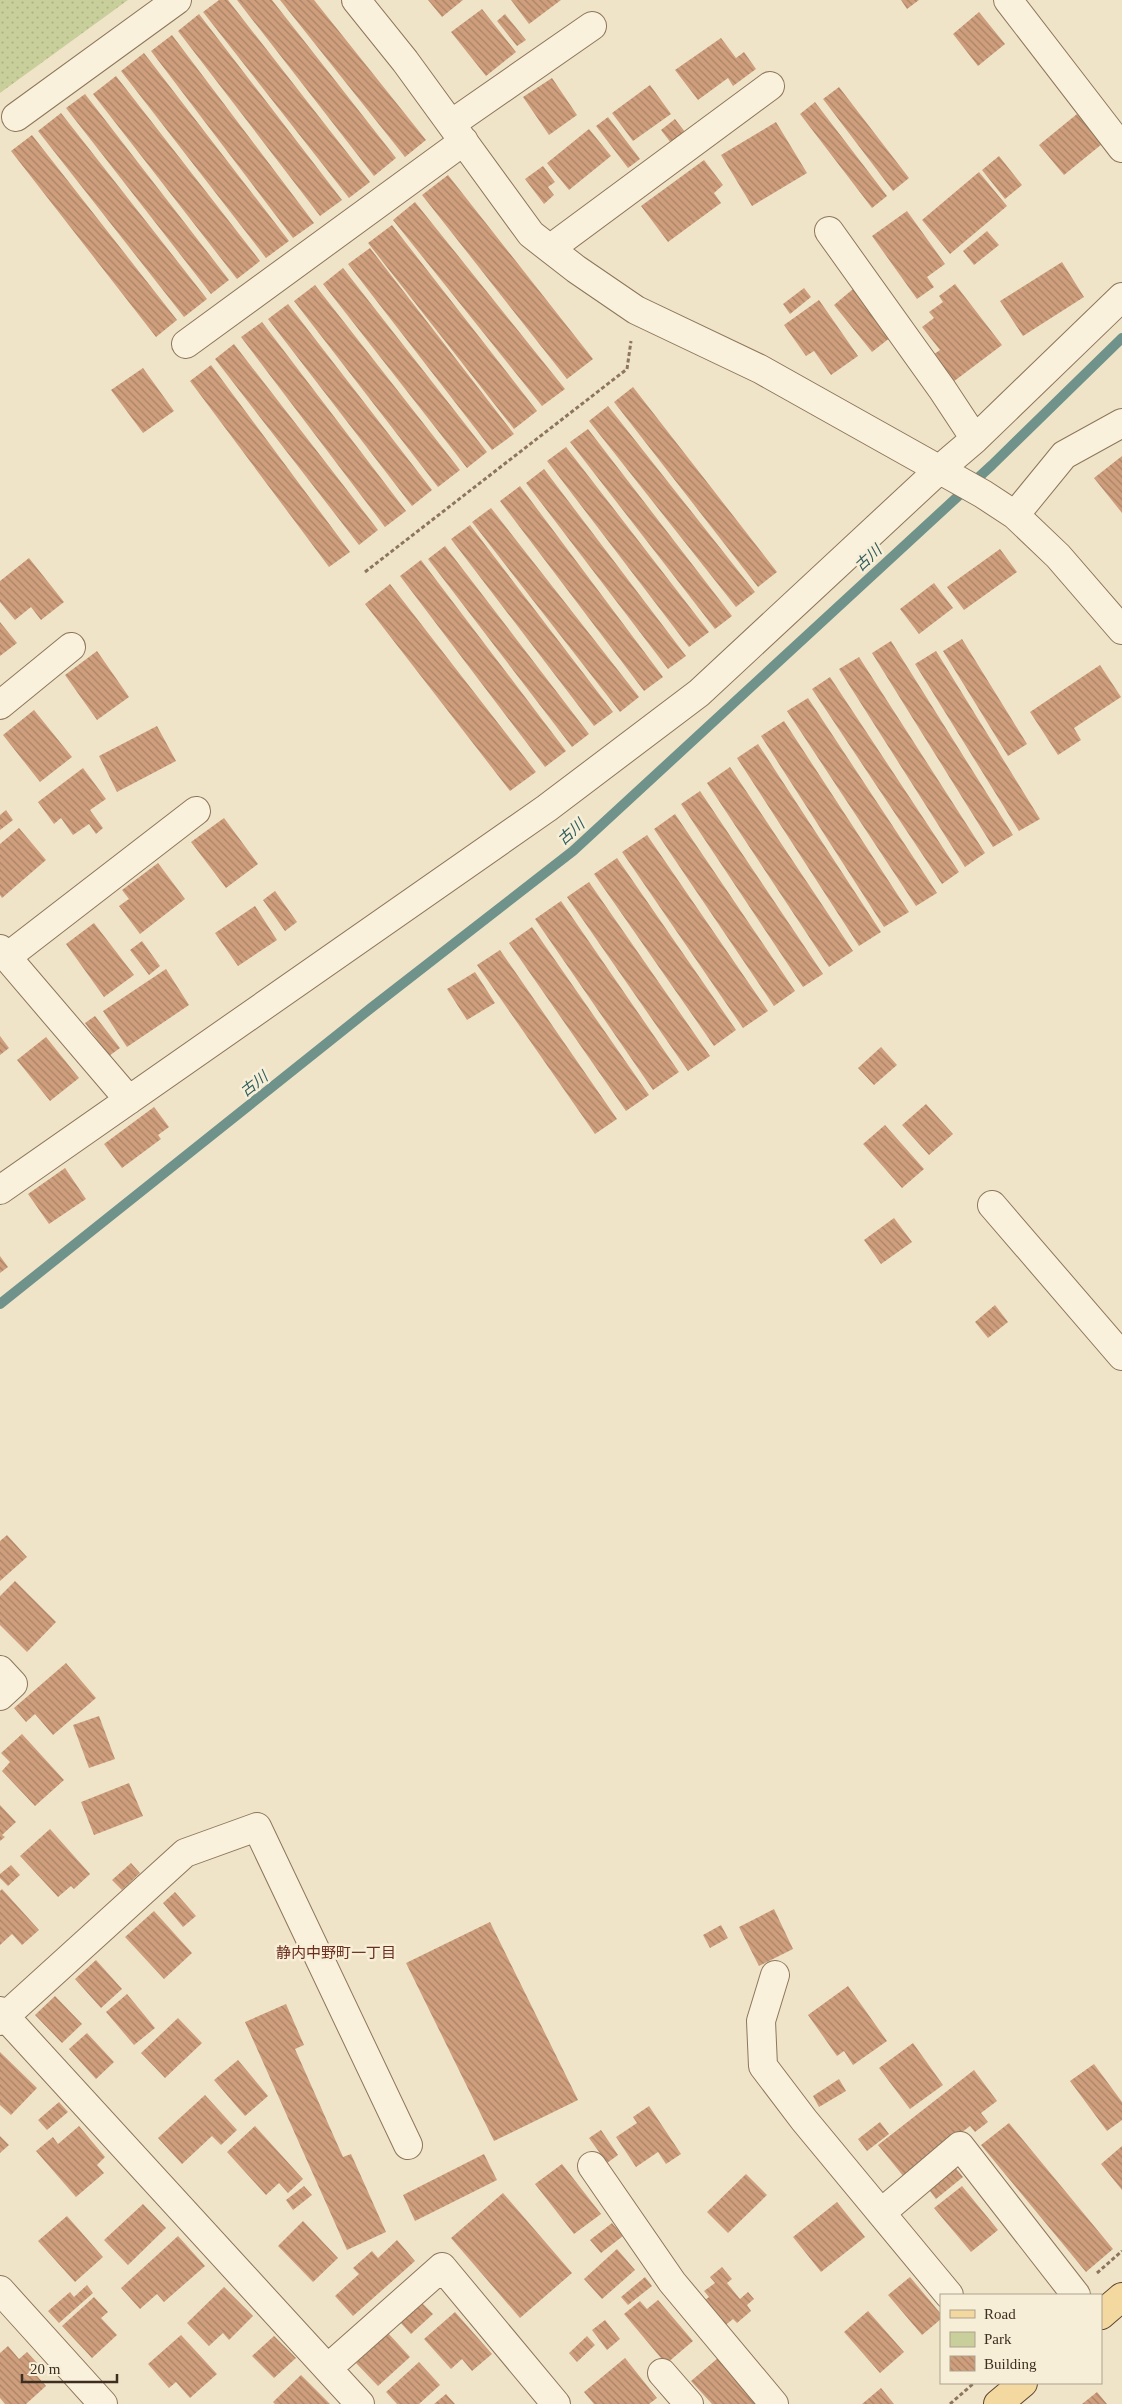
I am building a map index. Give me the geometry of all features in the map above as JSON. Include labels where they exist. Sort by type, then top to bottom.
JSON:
[{"type":"main road","points":[[998,2404],[1021,2384]]},
{"type":"street","points":[[16,117],[177,0]]},
{"type":"street","points":[[356,0],[532,234],[576,270],[636,310],[760,369],[941,468],[1015,515],[1058,556],[1122,630]]},
{"type":"street","points":[[1008,0],[1122,148]]},
{"type":"street","points":[[186,344],[592,26]]},
{"type":"street","points":[[550,248],[770,86]]},
{"type":"street","points":[[829,231],[942,388],[975,440]]},
{"type":"street","points":[[0,1190],[547,808],[699,693],[941,468],[975,440],[1122,297]]},
{"type":"street","points":[[1015,515],[1064,455],[1122,423]]},
{"type":"street","points":[[0,705],[71,647]]},
{"type":"street","points":[[129,1100],[3,953],[196,812]]},
{"type":"street","points":[[992,1205],[1122,1356]]},
{"type":"street","points":[[0,1670],[13,1684],[0,1696]]},
{"type":"street","points":[[360,2404],[2,2016],[185,1853],[258,1827],[408,2145]]},
{"type":"street","points":[[775,1975],[761,2021],[764,2066],[804,2120],[948,2294]]},
{"type":"street","points":[[881,2213],[960,2146],[1075,2294]]},
{"type":"street","points":[[592,2166],[672,2282],[774,2404]]},
{"type":"street","points":[[328,2368],[442,2267],[556,2404]]},
{"type":"street","points":[[0,2290],[103,2404]]},
{"type":"street","points":[[662,2373],[689,2404]]},
{"type":"path","points":[[365,572],[627,369],[636,310]]},
{"type":"path","points":[[950,2404],[973,2384]]},
{"type":"green space","points":[[0,0],[128,0],[0,93]]},
{"type":"building","points":[[219,0],[228,0],[370,182],[349,198],[203,12]]},
{"type":"building","points":[[237,0],[272,0],[396,158],[374,176]]},
{"type":"building","points":[[280,0],[314,0],[426,140],[405,157]]},
{"type":"building","points":[[428,0],[463,0],[442,17]]},
{"type":"building","points":[[511,0],[561,0],[529,24]]},
{"type":"building","points":[[901,0],[919,0],[907,9]]},
{"type":"building","points":[[482,9],[516,52],[486,76],[451,32]]},
{"type":"building","points":[[979,12],[1005,44],[978,66],[953,34]]},
{"type":"building","points":[[199,14],[342,200],[320,216],[178,31]]},
{"type":"building","points":[[505,14],[526,40],[517,46],[497,21]]},
{"type":"building","points":[[172,35],[314,223],[293,238],[151,51]]},
{"type":"building","points":[[721,38],[736,58],[744,52],[756,69],[733,86],[728,78],[698,100],[675,70]]},
{"type":"building","points":[[144,53],[289,241],[266,258],[121,71]]},
{"type":"building","points":[[116,76],[260,261],[237,279],[93,94]]},
{"type":"building","points":[[552,78],[577,115],[549,135],[523,97]]},
{"type":"building","points":[[650,85],[671,114],[633,141],[612,113]]},
{"type":"building","points":[[839,87],[909,178],[893,191],[823,99]]},
{"type":"building","points":[[85,94],[229,280],[211,294],[66,108]]},
{"type":"building","points":[[815,102],[887,196],[872,208],[800,114]]},
{"type":"building","points":[[61,113],[207,299],[184,317],[38,131]]},
{"type":"building","points":[[1077,114],[1102,144],[1064,175],[1039,145]]},
{"type":"building","points":[[608,117],[640,159],[628,168],[596,126]]},
{"type":"building","points":[[675,119],[685,132],[671,143],[661,130]]},
{"type":"building","points":[[776,122],[807,173],[752,206],[721,155]]},
{"type":"building","points":[[589,129],[611,156],[569,190],[547,163]]},
{"type":"building","points":[[32,135],[177,320],[156,337],[11,151]]},
{"type":"building","points":[[999,156],[1022,185],[1005,199],[982,170]]},
{"type":"building","points":[[704,160],[723,185],[714,193],[721,203],[668,242],[641,206]]},
{"type":"building","points":[[543,166],[555,182],[548,187],[554,195],[544,204],[525,179]]},
{"type":"building","points":[[979,172],[1007,206],[950,254],[922,220]]},
{"type":"building","points":[[448,175],[593,359],[567,379],[422,195]]},
{"type":"building","points":[[415,202],[565,389],[542,406],[393,220]]},
{"type":"building","points":[[907,211],[945,264],[927,277],[934,287],[917,299],[872,236]]},
{"type":"building","points":[[392,225],[537,411],[514,429],[368,243]]},
{"type":"building","points":[[987,231],[999,245],[974,265],[963,251]]},
{"type":"building","points":[[370,248],[514,434],[492,450],[348,264]]},
{"type":"building","points":[[1062,262],[1084,297],[1023,336],[1000,301]]},
{"type":"building","points":[[343,268],[487,452],[467,468],[323,284]]},
{"type":"building","points":[[955,284],[1002,345],[953,382],[933,355],[940,350],[922,327],[934,318],[929,312],[943,302],[939,296]]},
{"type":"building","points":[[315,285],[460,470],[438,487],[294,301]]},
{"type":"building","points":[[804,288],[811,297],[790,314],[783,304]]},
{"type":"building","points":[[853,289],[891,337],[872,352],[834,305]]},
{"type":"building","points":[[819,300],[858,356],[831,375],[814,351],[806,356],[784,325]]},
{"type":"building","points":[[288,304],[432,490],[412,506],[268,319]]},
{"type":"building","points":[[262,322],[406,511],[385,527],[241,337]]},
{"type":"building","points":[[234,344],[378,530],[359,545],[215,359]]},
{"type":"building","points":[[211,365],[350,552],[329,567],[190,381]]},
{"type":"building","points":[[143,368],[174,411],[143,433],[111,390]]},
{"type":"building","points":[[633,387],[777,572],[758,587],[614,402]]},
{"type":"building","points":[[608,406],[755,592],[736,607],[589,421]]},
{"type":"building","points":[[588,429],[732,616],[715,629],[570,442]]},
{"type":"building","points":[[566,447],[709,632],[689,647],[547,461]]},
{"type":"building","points":[[1122,456],[1122,513],[1094,478]]},
{"type":"building","points":[[544,469],[686,656],[668,669],[526,483]]},
{"type":"building","points":[[520,486],[663,677],[644,691],[500,501]]},
{"type":"building","points":[[491,508],[639,697],[620,712],[472,522]]},
{"type":"building","points":[[470,525],[613,712],[594,726],[451,539]]},
{"type":"building","points":[[445,546],[589,734],[572,747],[428,559]]},
{"type":"building","points":[[1000,549],[1017,572],[964,610],[947,587]]},
{"type":"building","points":[[29,558],[64,602],[41,620],[31,607],[15,620],[0,602],[0,581]]},
{"type":"building","points":[[421,560],[566,751],[545,767],[400,576]]},
{"type":"building","points":[[934,583],[953,608],[919,634],[900,609]]},
{"type":"building","points":[[390,584],[536,772],[510,791],[365,604]]},
{"type":"building","points":[[0,622],[17,643],[0,656]]},
{"type":"building","points":[[962,639],[1027,744],[1008,756],[943,651]]},
{"type":"building","points":[[891,641],[1013,835],[993,847],[872,653]]},
{"type":"building","points":[[97,651],[129,697],[97,720],[65,675]]},
{"type":"building","points":[[936,651],[1040,819],[1019,831],[915,664]]},
{"type":"building","points":[[859,657],[985,853],[965,867],[839,669]]},
{"type":"building","points":[[1100,665],[1121,697],[1074,728],[1081,740],[1058,755],[1030,712]]},
{"type":"building","points":[[830,677],[959,872],[942,884],[812,689]]},
{"type":"building","points":[[808,698],[937,893],[916,906],[787,711]]},
{"type":"building","points":[[34,710],[72,757],[40,782],[3,735]]},
{"type":"building","points":[[784,721],[909,912],[884,927],[761,736]]},
{"type":"building","points":[[157,726],[176,761],[117,792],[99,756]]},
{"type":"building","points":[[758,744],[881,932],[859,946],[737,758]]},
{"type":"building","points":[[730,767],[853,951],[829,967],[707,783]]},
{"type":"building","points":[[83,768],[106,799],[90,810],[103,828],[96,834],[89,824],[73,835],[61,818],[54,824],[38,802]]},
{"type":"building","points":[[700,791],[823,974],[803,987],[681,804]]},
{"type":"building","points":[[6,810],[13,820],[0,830],[0,815]]},
{"type":"building","points":[[675,814],[795,991],[774,1006],[654,829]]},
{"type":"building","points":[[224,818],[258,864],[226,888],[191,842]]},
{"type":"building","points":[[19,828],[46,860],[2,898],[0,895],[0,844]]},
{"type":"building","points":[[647,835],[768,1011],[743,1028],[622,852]]},
{"type":"building","points":[[617,858],[736,1030],[714,1046],[594,874]]},
{"type":"building","points":[[158,863],[185,899],[140,934],[119,906],[129,899],[122,890]]},
{"type":"building","points":[[589,882],[710,1056],[688,1071],[567,897]]},
{"type":"building","points":[[275,891],[297,922],[285,931],[263,900]]},
{"type":"building","points":[[561,901],[679,1072],[653,1090],[535,919]]},
{"type":"building","points":[[255,906],[277,940],[238,966],[215,933]]},
{"type":"building","points":[[94,923],[134,975],[104,997],[66,944]]},
{"type":"building","points":[[532,927],[649,1095],[626,1111],[509,943]]},
{"type":"building","points":[[142,941],[160,966],[149,975],[130,950]]},
{"type":"building","points":[[500,950],[617,1119],[595,1134],[477,965]]},
{"type":"building","points":[[166,969],[189,1005],[127,1047],[103,1011]]},
{"type":"building","points":[[475,972],[495,1003],[467,1020],[447,989]]},
{"type":"building","points":[[95,1016],[120,1048],[109,1056],[85,1023]]},
{"type":"building","points":[[0,1036],[9,1048],[0,1055]]},
{"type":"building","points":[[46,1037],[79,1078],[50,1101],[17,1060]]},
{"type":"building","points":[[881,1047],[897,1065],[874,1085],[858,1068]]},
{"type":"building","points":[[926,1104],[953,1134],[929,1155],[902,1125]]},
{"type":"building","points":[[154,1107],[169,1127],[158,1135],[161,1139],[122,1168],[104,1144]]},
{"type":"building","points":[[885,1125],[924,1169],[902,1188],[863,1144]]},
{"type":"building","points":[[65,1168],[86,1199],[49,1224],[28,1194]]},
{"type":"building","points":[[894,1218],[912,1242],[881,1264],[864,1240]]},
{"type":"building","points":[[0,1256],[8,1267],[0,1273]]},
{"type":"building","points":[[995,1305],[1008,1322],[988,1338],[975,1322]]},
{"type":"building","points":[[7,1535],[27,1557],[0,1581],[0,1541]]},
{"type":"building","points":[[15,1581],[56,1622],[27,1652],[0,1625],[0,1596]]},
{"type":"building","points":[[66,1663],[96,1698],[53,1735],[35,1714],[26,1722],[14,1708]]},
{"type":"building","points":[[99,1716],[115,1759],[89,1768],[73,1725]]},
{"type":"building","points":[[22,1734],[64,1780],[35,1806],[2,1771],[10,1762],[1,1753]]},
{"type":"building","points":[[129,1783],[143,1816],[94,1835],[81,1802]]},
{"type":"building","points":[[0,1805],[16,1822],[2,1835],[5,1837],[0,1841]]},
{"type":"building","points":[[50,1829],[90,1874],[74,1889],[71,1886],[58,1897],[20,1856]]},
{"type":"building","points":[[131,1863],[140,1873],[122,1890],[112,1880]]},
{"type":"building","points":[[11,1865],[20,1875],[8,1886],[0,1878],[0,1874]]},
{"type":"building","points":[[2,1889],[39,1930],[22,1945],[12,1934],[0,1945],[0,1891]]},
{"type":"building","points":[[175,1892],[196,1916],[183,1927],[163,1903]]},
{"type":"building","points":[[774,1909],[793,1949],[759,1966],[739,1927]]},
{"type":"building","points":[[154,1911],[192,1953],[164,1979],[125,1937]]},
{"type":"building","points":[[490,1922],[578,2100],[494,2141],[406,1963]]},
{"type":"building","points":[[721,1925],[728,1938],[710,1948],[703,1935]]},
{"type":"building","points":[[96,1960],[122,1989],[101,2008],[75,1979]]},
{"type":"building","points":[[848,1986],[887,2041],[853,2065],[844,2051],[837,2056],[808,2015]]},
{"type":"building","points":[[127,1994],[155,2028],[134,2045],[106,2012]]},
{"type":"building","points":[[55,1996],[82,2024],[62,2043],[35,2015]]},
{"type":"building","points":[[286,2004],[304,2045],[295,2049],[343,2157],[351,2154],[386,2232],[347,2250],[245,2022]]},
{"type":"building","points":[[178,2018],[202,2043],[165,2078],[141,2053]]},
{"type":"building","points":[[87,2033],[114,2062],[96,2079],[69,2049]]},
{"type":"building","points":[[913,2043],[943,2085],[910,2109],[879,2068]]},
{"type":"building","points":[[0,2052],[37,2088],[11,2115],[0,2105]]},
{"type":"building","points":[[238,2060],[268,2096],[245,2116],[214,2080]]},
{"type":"building","points":[[1094,2064],[1122,2102],[1122,2120],[1107,2131],[1070,2081]]},
{"type":"building","points":[[974,2070],[997,2101],[981,2113],[988,2122],[975,2132],[970,2126],[904,2177],[878,2145]]},
{"type":"building","points":[[839,2079],[846,2091],[819,2107],[813,2096]]},
{"type":"building","points":[[205,2095],[237,2130],[221,2145],[212,2136],[182,2164],[158,2138]]},
{"type":"building","points":[[59,2102],[68,2112],[47,2130],[38,2120]]},
{"type":"building","points":[[649,2106],[681,2154],[666,2164],[658,2152],[636,2167],[616,2137],[637,2123],[633,2117]]},
{"type":"building","points":[[880,2122],[889,2134],[867,2151],[858,2139]]},
{"type":"building","points":[[1009,2123],[1113,2249],[1086,2272],[981,2145]]},
{"type":"building","points":[[79,2126],[105,2157],[97,2165],[104,2173],[76,2197],[36,2151],[53,2137],[58,2144]]},
{"type":"building","points":[[255,2126],[303,2179],[288,2193],[279,2183],[266,2195],[227,2152]]},
{"type":"building","points":[[601,2130],[618,2155],[607,2163],[589,2138]]},
{"type":"building","points":[[0,2136],[9,2145],[0,2153]]},
{"type":"building","points":[[1122,2146],[1122,2190],[1101,2164]]},
{"type":"building","points":[[484,2154],[497,2180],[415,2221],[403,2195]]},
{"type":"building","points":[[562,2164],[601,2214],[574,2234],[535,2184]]},
{"type":"building","points":[[954,2166],[963,2177],[936,2199],[927,2187]]},
{"type":"building","points":[[746,2174],[767,2195],[728,2233],[707,2212]]},
{"type":"building","points":[[304,2186],[312,2195],[293,2210],[286,2200]]},
{"type":"building","points":[[962,2186],[998,2230],[971,2252],[934,2208]]},
{"type":"building","points":[[503,2193],[572,2273],[520,2318],[451,2238]]},
{"type":"building","points":[[837,2202],[865,2237],[821,2272],[793,2237]]},
{"type":"building","points":[[143,2204],[166,2228],[128,2265],[104,2240]]},
{"type":"building","points":[[67,2216],[103,2257],[75,2282],[38,2241]]},
{"type":"building","points":[[303,2221],[338,2258],[313,2282],[278,2246]]},
{"type":"building","points":[[612,2223],[623,2236],[601,2253],[590,2240]]},
{"type":"building","points":[[178,2236],[205,2266],[164,2302],[157,2294],[140,2309],[121,2288]]},
{"type":"building","points":[[397,2240],[415,2261],[353,2316],[335,2296],[359,2274],[353,2268],[372,2251],[378,2258]]},
{"type":"building","points":[[617,2249],[635,2270],[602,2299],[584,2279]]},
{"type":"building","points":[[722,2267],[732,2279],[727,2283],[740,2299],[748,2292],[754,2299],[747,2305],[751,2311],[737,2323],[733,2319],[723,2327],[702,2302],[709,2297],[704,2291],[715,2283],[710,2277]]},
{"type":"building","points":[[645,2277],[652,2286],[628,2305],[621,2297]]},
{"type":"building","points":[[910,2277],[940,2313],[940,2320],[922,2335],[888,2295]]},
{"type":"building","points":[[87,2285],[93,2293],[59,2323],[48,2311],[70,2292],[74,2297]]},
{"type":"building","points":[[224,2287],[253,2316],[229,2340],[223,2333],[209,2346],[187,2323]]},
{"type":"building","points":[[94,2297],[108,2312],[101,2318],[117,2335],[92,2358],[62,2326]]},
{"type":"building","points":[[658,2300],[693,2341],[666,2364],[624,2314],[640,2301],[647,2309]]},
{"type":"building","points":[[422,2303],[433,2314],[411,2334],[400,2322]]},
{"type":"building","points":[[868,2311],[904,2352],[880,2373],[844,2332]]},
{"type":"building","points":[[455,2312],[492,2354],[472,2371],[462,2359],[451,2369],[424,2339]]},
{"type":"building","points":[[605,2320],[620,2339],[607,2350],[592,2330]]},
{"type":"building","points":[[388,2333],[410,2357],[378,2386],[356,2363]]},
{"type":"building","points":[[181,2335],[217,2374],[190,2398],[176,2382],[169,2388],[148,2364]]},
{"type":"building","points":[[274,2336],[296,2358],[274,2378],[252,2356]]},
{"type":"building","points":[[587,2336],[595,2345],[577,2362],[569,2353]]},
{"type":"building","points":[[8,2346],[19,2359],[27,2352],[37,2363],[30,2368],[46,2386],[26,2404],[5,2404],[0,2398],[0,2353]]},
{"type":"building","points":[[625,2358],[657,2398],[649,2404],[594,2404],[584,2392]]},
{"type":"building","points":[[718,2358],[758,2404],[712,2404],[691,2381]]},
{"type":"building","points":[[419,2362],[440,2385],[419,2404],[397,2404],[386,2392]]},
{"type":"building","points":[[301,2375],[330,2404],[275,2404],[273,2402]]},
{"type":"building","points":[[881,2388],[894,2404],[862,2404]]},
{"type":"building","points":[[1097,2392],[1107,2404],[1082,2404]]},
{"type":"building","points":[[446,2394],[455,2404],[434,2404]]},
{"type":"waterway","name":"古川","points":[[0,1304],[371,1008],[573,851],[992,465],[1122,338]]},
{"type":"district","name":"静内中野町一丁目","points":[[336,1953]]}]
